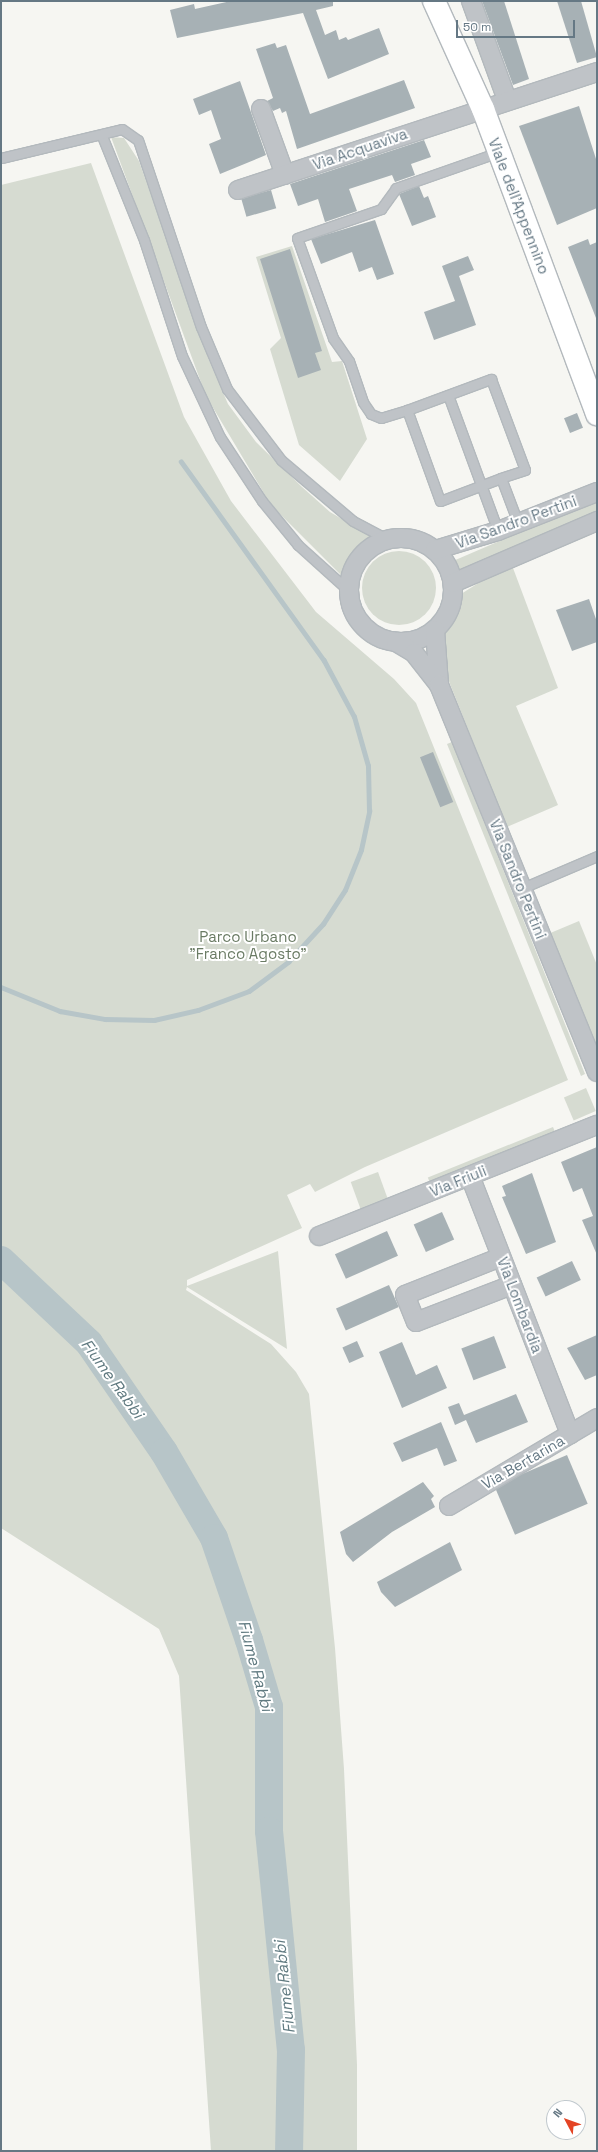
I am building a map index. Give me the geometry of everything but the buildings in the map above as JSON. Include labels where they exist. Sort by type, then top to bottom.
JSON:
[{"type":"main road","name":"Viale dell'Appennino","points":[[434,1],[483,109],[595,401]]},
{"type":"street","points":[[471,1],[507,100]]},
{"type":"street","name":"Via Acquaviva","points":[[238,190],[507,100],[597,72]]},
{"type":"street","points":[[261,109],[285,174]]},
{"type":"street","name":"Via Sandro Pertini","points":[[435,550],[498,531],[597,492]]},
{"type":"street","name":"Via Sandro Pertini","points":[[453,583],[597,521]]},
{"type":"street","points":[[387,539],[421,541],[435,550],[444,559],[453,583],[452,600],[446,617],[435,630],[416,640],[396,642],[374,635],[357,620],[348,590],[359,558],[387,539]]},
{"type":"street","name":"Via Sandro Pertini","points":[[435,630],[439,686]]},
{"type":"street","name":"Via Sandro Pertini","points":[[396,642],[414,653],[439,686],[597,1072]]},
{"type":"street","name":"Via Friuli","points":[[319,1236],[597,1125]]},
{"type":"street","name":"Via Lombardia","points":[[470,1176],[570,1434]]},
{"type":"street","points":[[501,1257],[406,1295],[413,1315],[416,1322],[512,1285]]},
{"type":"street","name":"Via Bertarina","points":[[449,1506],[597,1418]]},
{"type":"lane","points":[[1,158],[102,136],[122,129],[138,140],[201,327],[227,389],[247,420],[281,460],[353,520],[387,539]]},
{"type":"lane","points":[[102,136],[144,240],[182,356],[220,437],[262,501],[298,545],[348,590]]},
{"type":"lane","points":[[407,410],[440,501],[525,470],[492,379],[381,418],[371,414],[363,402],[349,361],[333,338],[297,238],[381,209],[396,188],[499,152]]},
{"type":"lane","points":[[448,395],[480,486],[498,531]]},
{"type":"lane","points":[[501,478],[518,523]]},
{"type":"lane","points":[[522,888],[597,856]]},
{"type":"green space","points":[[111,137],[124,138],[139,161],[209,360],[228,404],[256,442],[302,487],[330,512],[374,538],[350,561],[344,578],[271,505],[206,396]]},
{"type":"green space","name":"Parco Urbano \"Franco Agosto\"","points":[[91,163],[184,417],[231,501],[316,612],[394,679],[416,703],[568,1080],[365,1167],[315,1192],[310,1184],[287,1195],[302,1228],[187,1280],[187,1286],[278,1251],[287,1349],[187,1287],[186,1290],[271,1344],[296,1372],[309,1394],[335,1648],[344,1769],[357,2065],[357,2151],[211,2151],[179,1676],[159,1629],[1,1528],[1,185]]},
{"type":"green space","points":[[292,246],[332,362],[342,361],[367,439],[340,481],[299,445],[270,349],[281,338],[256,257]]},
{"type":"green space","points":[[597,499],[597,512],[457,571],[450,568],[453,561]]},
{"type":"green space","points":[[399,551],[413,554],[425,562],[433,574],[436,588],[433,602],[425,614],[413,622],[399,625],[385,622],[373,614],[365,602],[362,588],[365,574],[373,562],[385,554]]},
{"type":"green space","points":[[513,568],[558,688],[516,706],[558,805],[507,827],[446,674],[443,637],[461,594],[488,577]]},
{"type":"green space","points":[[452,742],[585,1074],[581,1076],[447,744]]},
{"type":"green space","points":[[579,921],[597,965],[597,1053],[548,934]]},
{"type":"green space","points":[[586,1088],[596,1111],[574,1120],[564,1097]]},
{"type":"green space","points":[[553,1127],[555,1132],[430,1182],[428,1178]]},
{"type":"green space","points":[[378,1172],[388,1199],[361,1209],[351,1182]]},
{"type":"waterway","points":[[1,987],[60,1011],[105,1019],[154,1020],[198,1010],[249,991],[288,962],[323,924],[345,890],[361,850],[369,811],[368,766],[354,717],[324,661],[181,462]]},
{"type":"waterway","name":"Fiume Rabbi","points":[[1,1260],[89,1343],[164,1452],[214,1538],[249,1640],[269,1707],[269,1831],[291,2050],[289,2151]]}]
